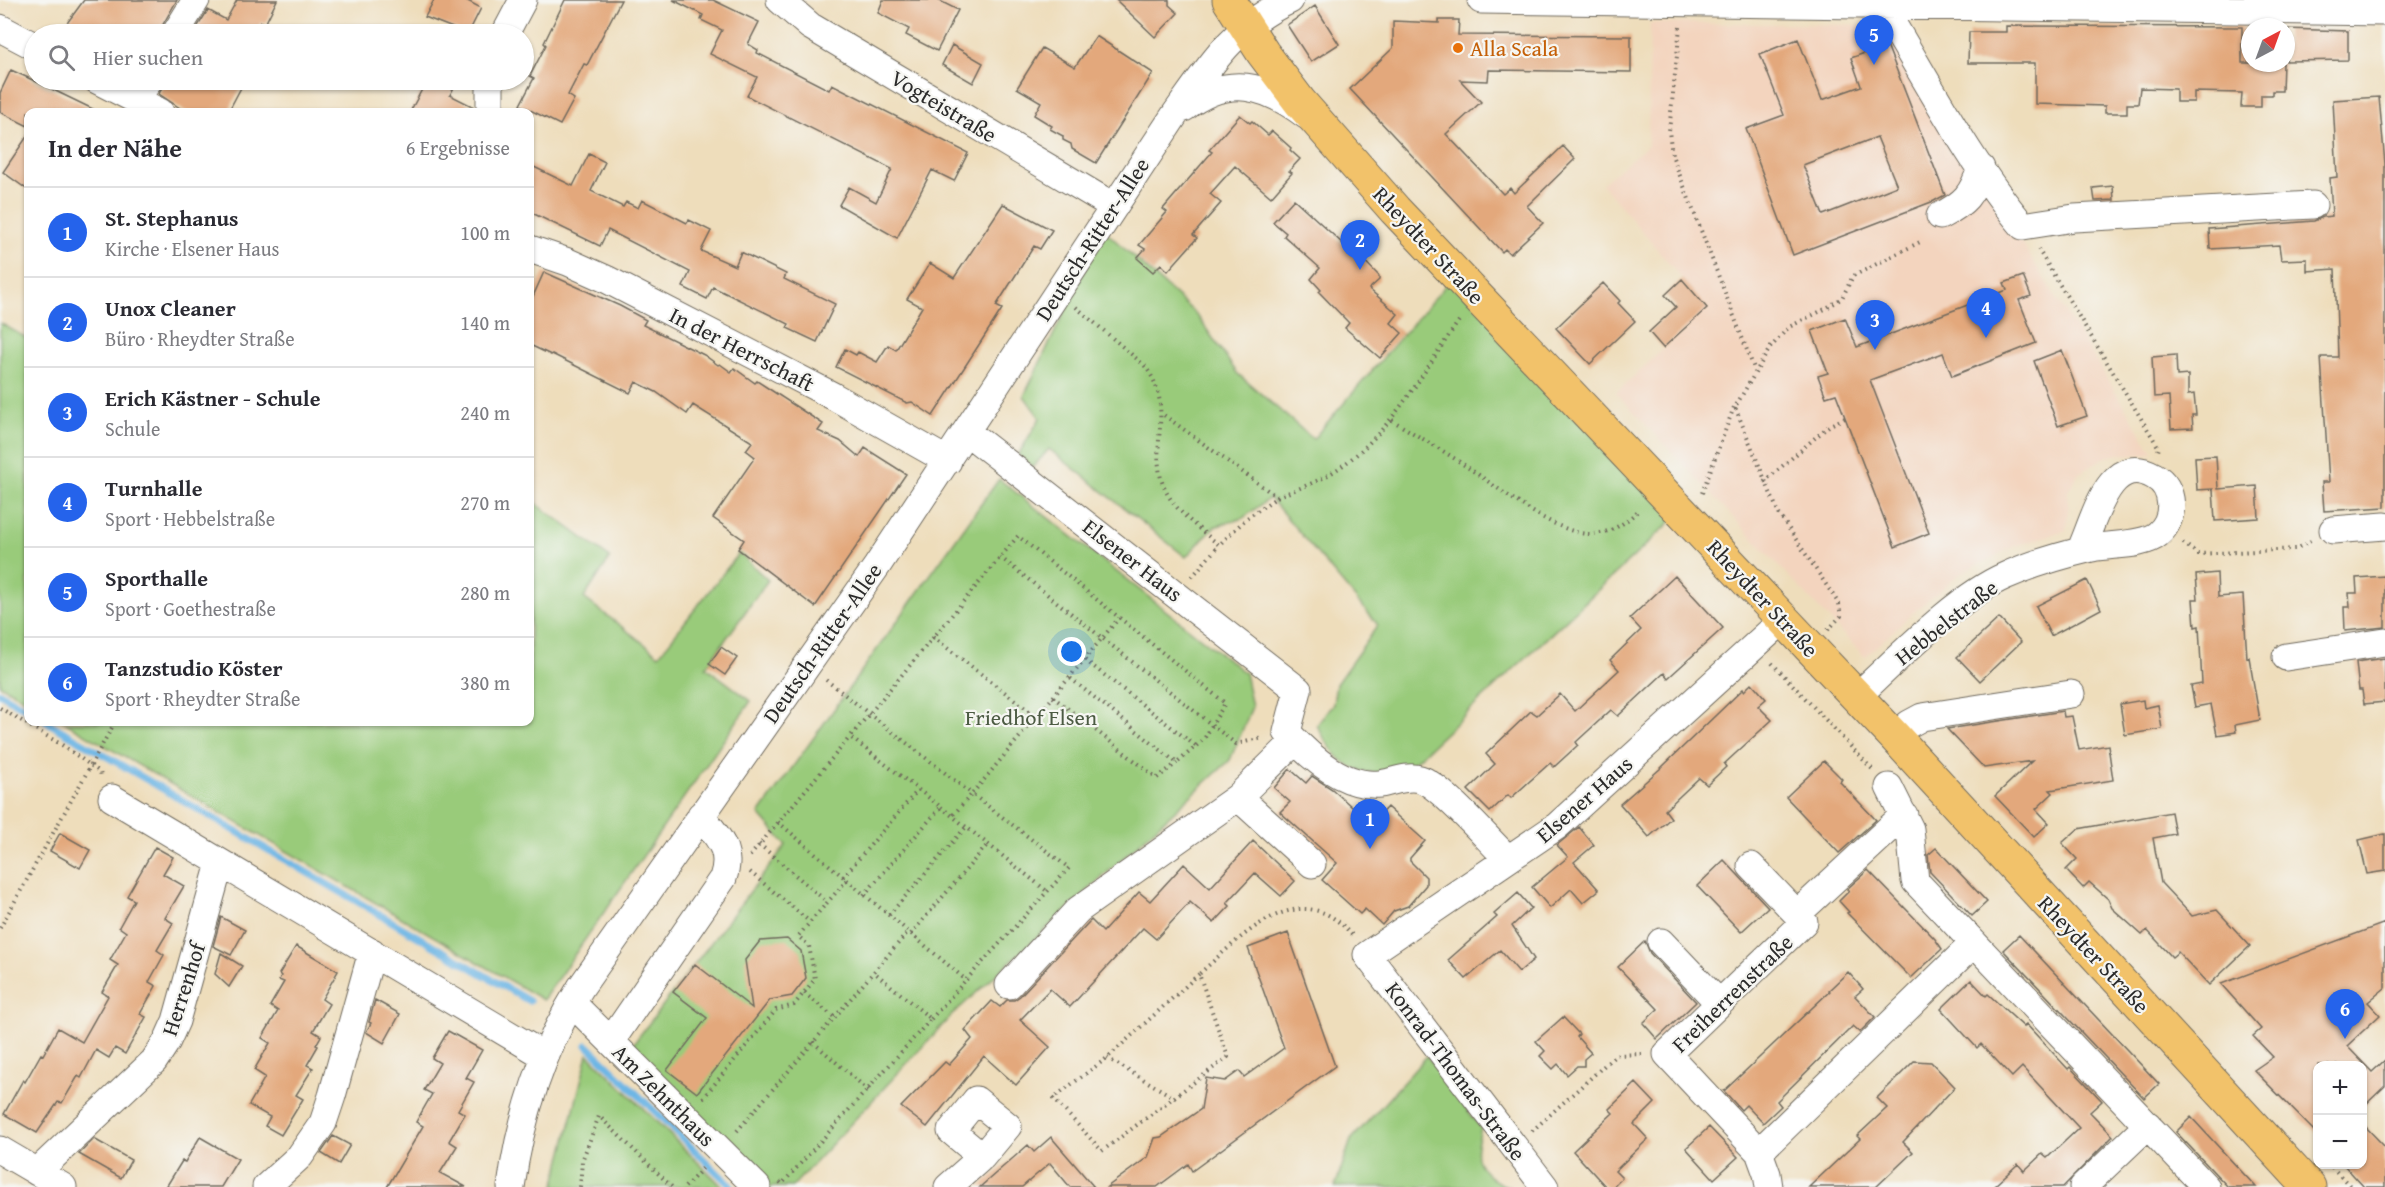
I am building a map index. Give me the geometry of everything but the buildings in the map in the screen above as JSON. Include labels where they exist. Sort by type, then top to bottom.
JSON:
[{"type":"main road","name":"Rheydter Straße","points":[[1229,0],[1281,78],[1321,128],[1395,210],[1895,737],[2309,1187]]},
{"type":"street","points":[[181,24],[196,0]]},
{"type":"street","points":[[510,24],[523,0]]},
{"type":"street","name":"Vogteistraße","points":[[780,0],[810,26],[1113,206]]},
{"type":"street","name":"Deutsch-Ritter-Allee","points":[[511,1187],[520,1135],[545,1056],[572,1003],[701,815],[877,566],[1174,116],[1226,44],[1246,27],[1290,0]]},
{"type":"street","points":[[1481,0],[1882,6],[2204,4],[2385,12]]},
{"type":"street","points":[[1882,6],[2002,201],[2023,226],[2074,218],[2313,206]]},
{"type":"street","points":[[0,28],[24,41]]},
{"type":"street","name":"Deutsch-Ritter-Allee","points":[[1174,116],[1209,91],[1238,87],[1258,90],[1278,98],[1321,128]]},
{"type":"street","points":[[142,90],[157,108]]},
{"type":"street","points":[[490,90],[490,108]]},
{"type":"street","points":[[1940,216],[1961,205],[1974,189],[1981,168]]},
{"type":"street","name":"In der Herrschaft","points":[[534,250],[568,262],[616,284],[863,412],[948,461]]},
{"type":"street","name":"Elsener Haus","points":[[967,432],[1298,690],[1291,737]]},
{"type":"street","points":[[2080,551],[2112,481],[2125,472],[2134,470],[2151,474],[2164,484],[2170,499],[2169,520],[2164,529]]},
{"type":"street","points":[[2333,530],[2385,526]]},
{"type":"street","name":"Hebbelstraße","points":[[1856,696],[1946,616],[1984,587],[2016,572],[2080,551],[2142,541],[2154,537],[2164,529]]},
{"type":"street","name":"Elsener Haus","points":[[1367,955],[1557,826],[1783,620]]},
{"type":"street","points":[[2286,657],[2385,642]]},
{"type":"street","points":[[1895,737],[1909,724],[1922,717],[2071,694]]},
{"type":"street","points":[[1010,985],[1085,904],[1238,797],[1291,737],[1326,767],[1360,783],[1381,784],[1410,777],[1431,785],[1508,859]]},
{"type":"street","points":[[1889,787],[1910,829],[1915,881],[2206,1187]]},
{"type":"street","points":[[1238,797],[1312,864]]},
{"type":"street","points":[[112,798],[545,1056]]},
{"type":"street","points":[[611,1041],[723,878],[727,859],[724,848],[701,815]]},
{"type":"street","name":"Freiherrenstraße","points":[[1769,1187],[1767,1174],[1758,1152],[1667,1054],[1804,922],[1797,914],[1904,815]]},
{"type":"street","name":"Herrenhof","points":[[37,1172],[154,1061],[167,1041],[176,1021],[220,863]]},
{"type":"street","points":[[1751,866],[1797,914]]},
{"type":"street","points":[[1661,942],[1719,1003]]},
{"type":"street","points":[[1758,1152],[1974,944]]},
{"type":"street","points":[[267,1187],[300,1156],[322,1123],[332,1096],[372,952]]},
{"type":"street","name":"Konrad-Thomas-Straße","points":[[1367,955],[1545,1187]]},
{"type":"street","name":"Am Zehnthaus","points":[[572,1003],[720,1150],[765,1181]]},
{"type":"street","points":[[2083,1187],[2148,1125]]},
{"type":"street","points":[[0,1150],[63,1187]]},
{"type":"street","points":[[948,1187],[982,1157]]},
{"type":"path","points":[[1683,3],[1669,131],[1670,146],[1674,162],[1755,371]]},
{"type":"path","points":[[2023,226],[2159,448],[2151,474]]},
{"type":"path","points":[[1698,502],[1735,407],[1770,348],[1789,327],[1825,309],[1842,297],[1853,276],[1922,241]]},
{"type":"path","points":[[1057,291],[1144,365],[1156,384],[1161,402],[1160,462],[1163,484],[1179,509],[1219,545]]},
{"type":"path","points":[[1177,595],[1219,545],[1247,518],[1278,497],[1337,470],[1365,448],[1392,420],[1476,296]]},
{"type":"path","points":[[1735,407],[1779,514],[1841,608],[1839,618],[1824,634]]},
{"type":"path","points":[[1161,413],[1278,497]]},
{"type":"path","points":[[1764,482],[1830,424],[1845,418]]},
{"type":"path","points":[[1392,420],[1456,459],[1527,507],[1569,530],[1592,534],[1611,531],[1625,522],[1659,488]]},
{"type":"path","points":[[2164,529],[2198,554],[2295,549],[2333,530]]},
{"type":"path","points":[[747,858],[1018,536],[1225,703],[1197,747],[1157,778],[1053,697]]},
{"type":"path","points":[[1000,557],[1236,744],[1291,737]]},
{"type":"path","points":[[952,816],[1119,618]]},
{"type":"path","points":[[933,637],[1037,717]]},
{"type":"path","points":[[1085,660],[1197,747]]},
{"type":"path","points":[[1779,671],[1889,787]]},
{"type":"path","points":[[1070,678],[1177,763]]},
{"type":"path","points":[[765,1181],[782,1184],[869,1091],[931,1019],[1069,868],[844,694]]},
{"type":"path","points":[[0,708],[24,722]]},
{"type":"path","points":[[30,726],[62,745],[90,766]]},
{"type":"path","points":[[0,928],[113,726]]},
{"type":"path","points":[[850,737],[1048,892]]},
{"type":"path","points":[[687,1117],[776,1010],[794,1005],[815,980],[809,946],[798,936],[918,790]]},
{"type":"path","points":[[864,895],[941,807]]},
{"type":"path","points":[[778,822],[966,981]]},
{"type":"path","points":[[889,915],[966,827]]},
{"type":"path","points":[[759,844],[827,902]]},
{"type":"path","points":[[720,1150],[834,1017],[988,844]]},
{"type":"path","points":[[742,865],[810,922]]},
{"type":"path","points":[[1199,974],[1228,1058],[1102,1151],[1053,1098],[1107,1058],[1199,974],[1242,936],[1264,921],[1302,908],[1317,910],[1332,916],[1351,933],[1367,955]]},
{"type":"path","points":[[874,972],[931,1019]]},
{"type":"path","points":[[804,993],[834,1017]]},
{"type":"path","points":[[813,1042],[869,1091]]},
{"type":"path","points":[[1512,1146],[1542,1124],[1616,1055],[1667,1054]]},
{"type":"path","points":[[1107,1058],[1175,1098]]},
{"type":"path","points":[[580,1187],[582,1161],[599,1116],[672,1187]]},
{"type":"path","points":[[2334,1169],[2350,1187]]},
{"type":"path","points":[[686,1187],[700,1172]]},
{"type":"shaded area","points":[[1650,23],[1885,25],[2153,452],[2143,455],[2118,454],[2104,458],[2079,473],[2067,493],[2069,511],[2066,530],[2016,546],[1961,573],[1865,657],[1616,393],[1707,308],[1602,184],[1648,145]]},
{"type":"green space","points":[[1104,230],[1196,314],[1237,373],[1313,439],[1451,279],[1677,516],[1411,765],[1379,773],[1367,772],[1348,765],[1333,752],[1317,725],[1333,704],[1336,684],[1378,625],[1270,498],[1243,518],[1214,527],[1186,557],[1049,449],[1033,467],[1018,455],[1040,418],[1024,396]]},
{"type":"green space","points":[[0,323],[24,337],[24,699],[0,685]]},
{"type":"green space","name":"Friedhof Elsen","points":[[999,479],[1245,673],[1252,707],[1230,760],[951,1016],[792,1187],[766,1187],[627,1052],[786,845],[759,814]]},
{"type":"green space","points":[[534,502],[610,558],[584,598],[659,655],[739,553],[768,580],[706,667],[751,701],[543,1000],[71,726],[534,726]]},
{"type":"green space","points":[[588,1054],[723,1187],[554,1187]]},
{"type":"green space","points":[[1427,1056],[1481,1128],[1476,1153],[1480,1166],[1492,1178],[1511,1187],[1335,1187],[1351,1140]]},
{"type":"waterway","points":[[0,693],[24,708]]},
{"type":"waterway","points":[[54,726],[529,1001]]},
{"type":"waterway","points":[[587,1045],[732,1187]]},
{"type":"place","name":"Alla Scala","points":[[1458,48]]},
{"type":"place","name":"Sporthalle","points":[[1874,65]]},
{"type":"place","name":"Unox Cleaner","points":[[1360,270]]},
{"type":"place","name":"Turnhalle","points":[[1986,338]]},
{"type":"place","name":"Erich Kästner - Schule","points":[[1875,350]]},
{"type":"place","name":"St. Stephanus","points":[[1370,849]]},
{"type":"place","name":"Tanzstudio Köster","points":[[2345,1039]]}]
